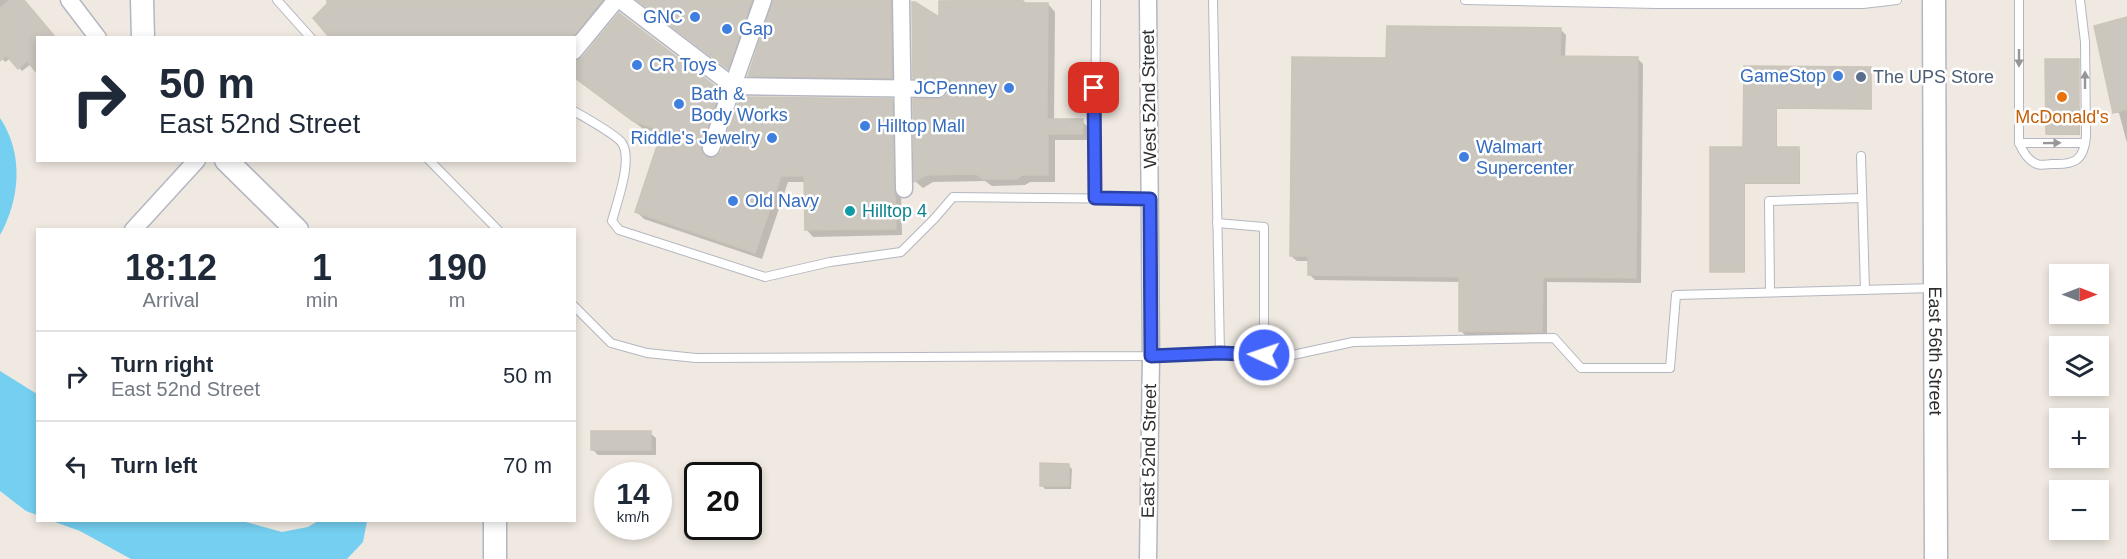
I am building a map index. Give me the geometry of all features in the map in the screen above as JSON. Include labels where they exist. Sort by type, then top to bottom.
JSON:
[{"type":"main road","points":[[142,0],[142,36]]},
{"type":"main road","name":"East 56th Street","points":[[1934,0],[1936,559]]},
{"type":"main road","points":[[228,162],[295,228]]},
{"type":"main road","points":[[495,522],[495,559]]},
{"type":"street","points":[[69,0],[96,36]]},
{"type":"street","points":[[576,49],[618,0],[733,86],[938,88]]},
{"type":"street","points":[[711,148],[764,0]]},
{"type":"street","points":[[901,0],[904,189]]},
{"type":"street","name":"West 52nd Street","points":[[1148,0],[1150,199]]},
{"type":"street","points":[[135,228],[195,162]]},
{"type":"street","name":"East 52nd Street","points":[[1148,559],[1151,356],[1150,199]]},
{"type":"lane","points":[[277,0],[309,36]]},
{"type":"lane","points":[[1095,198],[1096,0]]},
{"type":"lane","points":[[1213,0],[1220,353]]},
{"type":"lane","points":[[1466,0],[1657,2],[1897,0]]},
{"type":"lane","points":[[2019,0],[2019,144],[2025,155],[2037,164],[2070,165],[2078,159],[2085,143],[2085,42],[2080,0]]},
{"type":"lane","points":[[576,112],[621,141],[626,154],[612,221],[619,230],[765,277],[830,262],[901,252],[953,196],[1150,199]]},
{"type":"lane","points":[[2019,144],[2085,143]]},
{"type":"lane","points":[[1861,156],[1865,290]]},
{"type":"lane","points":[[431,162],[496,228]]},
{"type":"lane","points":[[1770,292],[1769,201],[1862,198]]},
{"type":"lane","points":[[1217,223],[1264,227],[1264,355]]},
{"type":"lane","points":[[576,308],[611,343],[647,353],[696,358],[1151,356],[1220,353],[1288,356],[1353,342],[1554,338],[1581,368],[1670,368],[1676,295],[1935,288]]},
{"type":"water","points":[[0,118],[13,146],[16,176],[12,207],[0,235]]},
{"type":"water","points":[[0,371],[36,393],[36,515],[26,511],[0,491]]},
{"type":"water","points":[[55,522],[246,522],[282,532],[308,527],[316,522],[367,522],[363,542],[347,559],[131,559],[80,531]]},
{"type":"building","points":[[10,0],[24,0],[54,36],[36,36],[36,72],[27,61],[18,69],[6,55],[0,61],[0,8]]},
{"type":"building","points":[[327,0],[602,0],[574,36],[328,36],[313,18],[327,4]]},
{"type":"building","points":[[637,0],[752,0],[728,69]]},
{"type":"building","points":[[773,0],[891,0],[892,78],[748,76]]},
{"type":"building","points":[[1022,0],[1025,3],[1048,3],[1047,119],[1083,119],[1082,134],[1048,134],[1048,175],[1022,175],[1017,179],[983,179],[976,174],[926,175],[914,182],[913,99],[943,98],[947,95],[948,89],[943,80],[913,78],[912,2],[939,17],[939,1]]},
{"type":"building","points":[[619,13],[720,90],[701,145],[703,154],[708,158],[717,156],[721,152],[740,97],[892,99],[896,229],[805,230],[804,176],[781,176],[755,253],[635,212],[662,131],[633,121],[576,78],[576,60],[582,58]]},
{"type":"building","points":[[2127,17],[2127,109],[2113,113],[2094,26]]},
{"type":"building","name":"Walmart Supercenter","points":[[1387,26],[1561,28],[1560,56],[1638,57],[1636,278],[1543,277],[1542,332],[1540,332],[1459,331],[1459,277],[1308,275],[1308,256],[1290,256],[1292,57],[1386,58]]},
{"type":"building","name":"McDonald's","points":[[2045,59],[2079,59],[2079,134],[2046,134]]},
{"type":"building","points":[[1744,66],[1871,67],[1871,109],[1776,108],[1776,147],[1799,147],[1799,183],[1744,183],[1744,272],[1710,272],[1710,147],[1743,147]]},
{"type":"building","points":[[591,431],[651,431],[651,450],[591,450]]},
{"type":"building","points":[[1040,463],[1069,464],[1069,486],[1040,486]]},
{"type":"place","name":"GNC","points":[[695,17]]},
{"type":"place","name":"Gap","points":[[727,29]]},
{"type":"place","name":"CR Toys","points":[[637,65]]},
{"type":"place","name":"GameStop","points":[[1838,76]]},
{"type":"place","name":"The UPS Store","points":[[1861,77]]},
{"type":"place","name":"JCPenney","points":[[1009,88]]},
{"type":"place","name":"McDonald's","points":[[2062,97]]},
{"type":"place","name":"Bath & Body Works","points":[[679,104]]},
{"type":"place","name":"Hilltop Mall","points":[[865,126]]},
{"type":"place","name":"Riddle's Jewelry","points":[[772,138]]},
{"type":"place","name":"Walmart Supercenter","points":[[1464,157]]},
{"type":"place","name":"Old Navy","points":[[733,201]]},
{"type":"place","name":"Hilltop 4","points":[[850,211]]},
{"type":"route","points":[[1094,88],[1095,198],[1150,199],[1151,356],[1220,353],[1264,355]]}]
